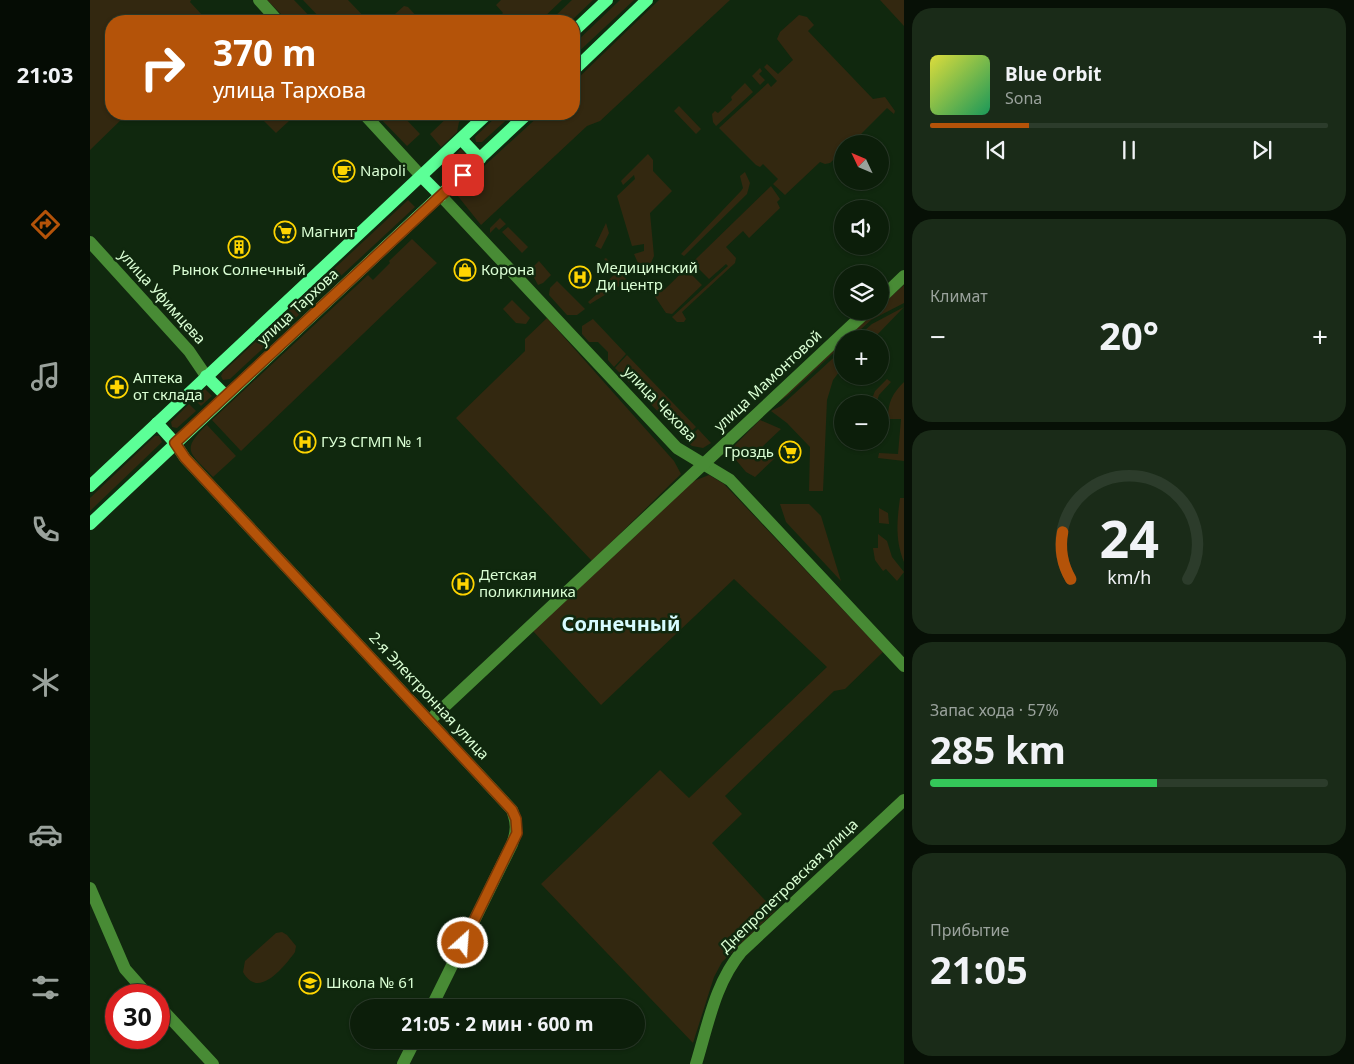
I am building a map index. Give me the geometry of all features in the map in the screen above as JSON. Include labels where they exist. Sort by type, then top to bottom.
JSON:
[{"type":"main road","points":[[580,25],[607,0]]},
{"type":"main road","points":[[580,64],[647,0]]},
{"type":"main road","name":"улица Тархова","points":[[90,486],[482,120]]},
{"type":"main road","name":"улица Тархова","points":[[90,524],[522,120]]},
{"type":"main road","points":[[461,139],[480,159]]},
{"type":"main road","points":[[422,177],[441,196]]},
{"type":"main road","points":[[206,376],[226,396]]},
{"type":"main road","points":[[157,423],[175,443]]},
{"type":"street","points":[[259,0],[273,15]]},
{"type":"street","points":[[370,120],[422,177]]},
{"type":"street","name":"улица Чехова","points":[[441,196],[677,448],[702,465],[717,471],[730,480],[904,666]]},
{"type":"street","name":"улица Уфимцева","points":[[90,242],[189,351],[206,376]]},
{"type":"street","points":[[889,290],[904,276]]},
{"type":"street","name":"улица Мамонтовой","points":[[430,721],[857,320]]},
{"type":"street","name":"2-я Электронная улица","points":[[175,443],[185,458],[512,810],[516,819],[517,833],[435,999]]},
{"type":"street","name":"Днепропетровская улица","points":[[696,1064],[721,983],[729,965],[904,800]]},
{"type":"street","points":[[90,888],[125,969],[138,984]]},
{"type":"street","points":[[170,1018],[213,1064]]},
{"type":"street","points":[[403,1064],[410,1049]]},
{"type":"shaded area","points":[[90,0],[191,0],[190,2],[202,15],[105,15],[105,120],[121,120],[90,150]]},
{"type":"shaded area","points":[[267,0],[294,0],[308,15],[282,15]]},
{"type":"shaded area","points":[[303,0],[348,0],[362,15],[317,15]]},
{"type":"shaded area","points":[[501,0],[562,0],[546,15],[501,15],[503,13],[496,5]]},
{"type":"shaded area","points":[[572,0],[593,0],[577,15],[556,15]]},
{"type":"shaded area","points":[[620,0],[634,0],[580,50],[580,38]]},
{"type":"shaded area","points":[[659,0],[730,0],[600,121],[587,126],[481,225],[457,195],[459,189],[534,120],[580,120],[580,76]]},
{"type":"shaded area","points":[[880,0],[904,0],[904,26]]},
{"type":"shaded area","points":[[404,6],[408,7],[415,15],[396,15]]},
{"type":"shaded area","points":[[799,15],[807,17],[814,25],[808,31],[873,99],[885,97],[895,111],[894,114],[887,108],[860,135],[834,135],[834,159],[825,164],[820,162],[785,195],[773,184],[778,179],[763,164],[760,167],[756,165],[719,128],[768,83],[771,87],[777,81],[764,67],[767,64],[778,74],[793,60],[777,39],[780,32]]},
{"type":"shaded area","points":[[760,68],[762,71],[759,74],[765,80],[760,85],[752,76]]},
{"type":"shaded area","points":[[745,83],[753,92],[716,126],[713,122],[712,114],[715,111],[718,113],[732,100],[731,97]]},
{"type":"shaded area","points":[[679,106],[701,129],[696,134],[674,111]]},
{"type":"shaded area","points":[[263,120],[289,121],[276,133]]},
{"type":"shaded area","points":[[382,120],[407,120],[420,134],[407,146]]},
{"type":"shaded area","points":[[445,120],[461,120],[457,132],[441,147],[430,134]]},
{"type":"shaded area","points":[[493,120],[506,120],[482,142],[476,142],[475,137]]},
{"type":"shaded area","points":[[461,149],[468,155],[458,165],[452,158]]},
{"type":"shaded area","points":[[648,154],[653,160],[653,171],[672,191],[650,213],[654,256],[650,265],[641,270],[634,254],[644,251],[644,244],[632,246],[617,196],[635,179],[634,175],[623,185],[621,181]]},
{"type":"shaded area","points":[[745,172],[750,183],[747,194],[684,256],[681,254],[741,191],[743,188],[740,176]]},
{"type":"shaded area","points":[[771,186],[780,199],[777,202],[780,208],[749,238],[743,231],[726,247],[736,258],[735,263],[682,312],[686,319],[684,322],[677,322],[672,317],[728,266],[726,264],[709,279],[698,268],[691,274],[702,285],[672,314],[666,313],[654,295],[662,288],[664,290]]},
{"type":"shaded area","points":[[408,200],[415,207],[230,379],[223,380],[221,376],[223,372]]},
{"type":"shaded area","points":[[500,218],[506,224],[499,230],[496,227],[490,233],[490,228]]},
{"type":"shaded area","points":[[606,223],[609,233],[601,249],[595,246]]},
{"type":"shaded area","points":[[508,227],[528,247],[522,253],[502,232]]},
{"type":"shaded area","points":[[412,239],[437,263],[241,451],[212,420],[368,275],[373,280],[390,263],[389,261]]},
{"type":"shaded area","points":[[606,258],[626,279],[621,285],[590,304],[588,302],[604,288],[602,286],[614,275],[607,267],[609,265],[604,259]]},
{"type":"shaded area","points":[[539,261],[551,275],[538,285],[530,270]]},
{"type":"shaded area","points":[[557,281],[585,309],[577,315],[567,315],[549,295],[550,288]]},
{"type":"shaded area","points":[[904,285],[904,303],[889,311],[889,298]]},
{"type":"shaded area","points":[[512,300],[530,318],[526,324],[516,323],[503,309]]},
{"type":"shaded area","points":[[904,307],[882,330],[865,330],[880,320],[889,320],[889,315]]},
{"type":"shaded area","points":[[547,318],[674,461],[681,474],[592,561],[456,418],[525,351],[525,339]]},
{"type":"shaded area","points":[[593,319],[626,354],[614,367],[608,360],[608,352],[598,342],[589,342],[582,334],[582,326]]},
{"type":"shaded area","points":[[865,320],[871,320],[860,330],[855,330]]},
{"type":"shaded area","points":[[834,349],[834,352],[787,396],[775,404]]},
{"type":"shaded area","points":[[627,355],[696,427],[684,438],[615,368]]},
{"type":"shaded area","points":[[834,357],[834,379],[827,400],[823,491],[809,491],[810,447],[787,423],[771,411],[781,406]]},
{"type":"shaded area","points":[[904,382],[904,461],[878,458],[879,453],[898,454],[901,419],[889,419],[890,403],[896,390]]},
{"type":"shaded area","points":[[881,385],[888,385],[879,395],[873,395]]},
{"type":"shaded area","points":[[205,389],[212,396],[201,406],[194,399]]},
{"type":"shaded area","points":[[189,404],[196,411],[177,428],[172,427],[171,422]]},
{"type":"shaded area","points":[[760,420],[781,429],[763,446],[775,458],[755,477],[746,472],[731,454],[735,445]]},
{"type":"shaded area","points":[[207,425],[236,456],[213,477],[191,452],[193,441]]},
{"type":"shaded area","points":[[698,429],[711,443],[703,448],[692,446],[686,441]]},
{"type":"shaded area","points":[[155,436],[159,436],[162,442],[90,511],[90,498]]},
{"type":"shaded area","points":[[709,475],[724,484],[883,652],[845,689],[834,691],[725,796],[742,814],[712,843],[775,911],[722,962],[714,977],[693,1043],[541,884],[660,770],[689,798],[827,667],[734,579],[601,705],[533,631],[691,482]]},
{"type":"shaded area","points":[[900,498],[904,498],[904,562],[899,546],[898,530]]},
{"type":"shaded area","points":[[780,504],[809,504],[821,516],[841,581],[786,522]]},
{"type":"shaded area","points":[[879,508],[888,513],[889,524],[879,523]]},
{"type":"shaded area","points":[[878,534],[887,541],[892,557],[904,572],[897,581],[886,569],[883,571],[875,560],[873,548],[878,548]]},
{"type":"shaded area","points":[[282,932],[296,946],[295,952],[278,972],[270,978],[256,983],[249,980],[243,972],[245,961],[276,933]]},
{"type":"place","name":"Napoli","points":[[344,171]]},
{"type":"place","name":"Магнит","points":[[285,232]]},
{"type":"place","name":"Рынок Солнечный","points":[[239,247]]},
{"type":"place","name":"Корона","points":[[465,270]]},
{"type":"place","name":"Медицинский Ди центр","points":[[580,277]]},
{"type":"place","name":"Аптека от склада","points":[[117,387]]},
{"type":"place","name":"ГУЗ СГМП № 1","points":[[305,442]]},
{"type":"place","name":"Гроздь","points":[[790,452]]},
{"type":"place","name":"Детская поликлиника","points":[[463,584]]},
{"type":"place","name":"Школа № 61","points":[[310,983]]},
{"type":"district","name":"Солнечный","points":[[621,624]]},
{"type":"route","points":[[463,175],[175,443],[185,458],[512,810],[516,819],[517,833],[463,943]]}]
